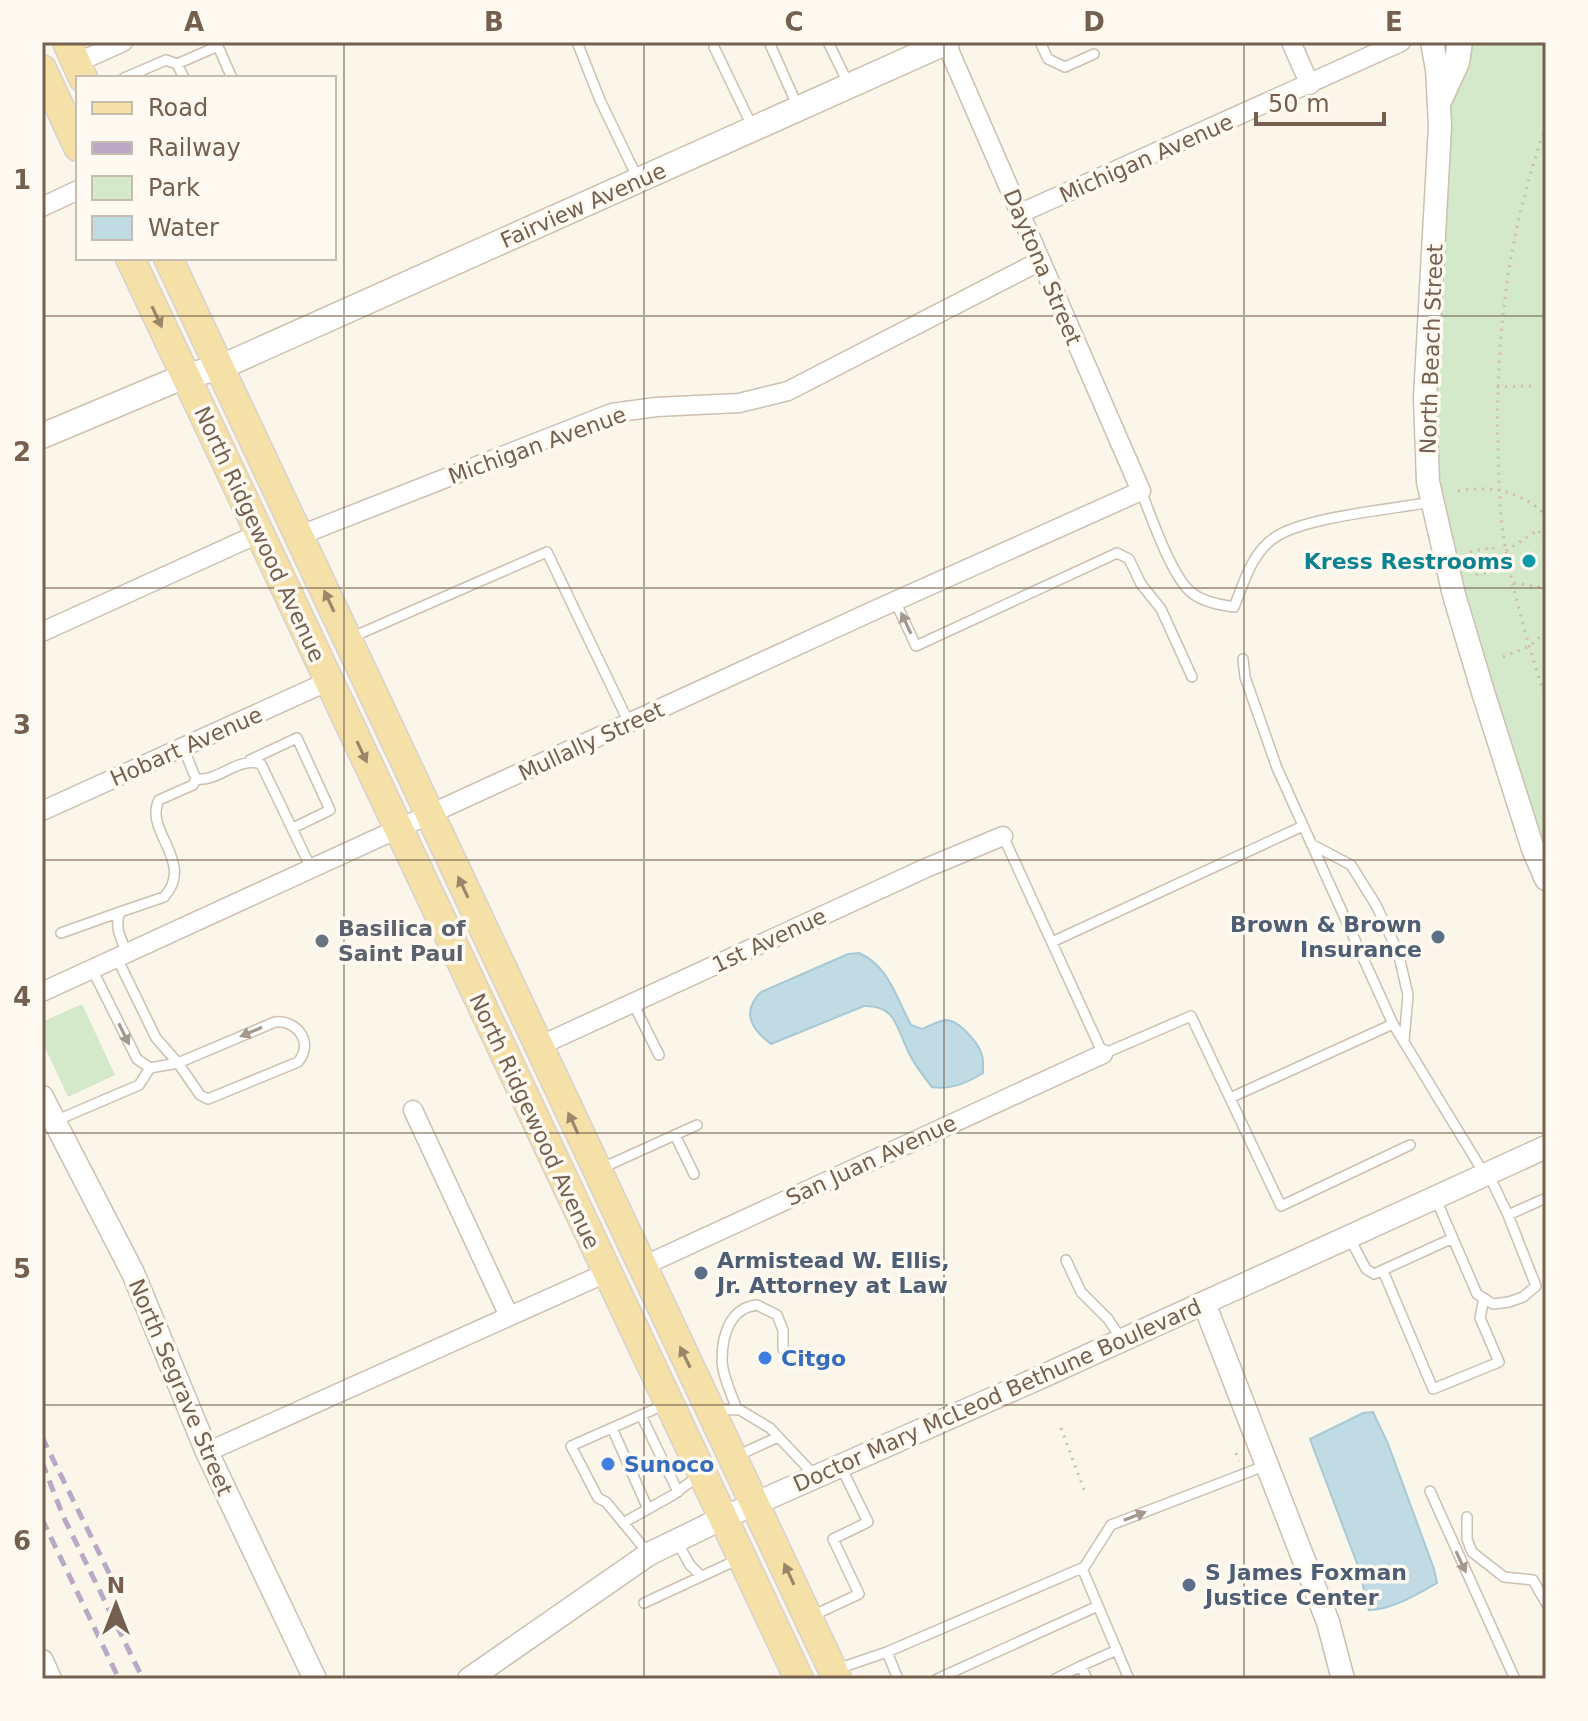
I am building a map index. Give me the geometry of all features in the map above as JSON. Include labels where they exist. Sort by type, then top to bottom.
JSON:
[{"type":"main road","name":"Fairview Avenue","points":[[42,436],[185,376],[219,368],[946,42]]},
{"type":"main road","points":[[1440,99],[1457,62],[1460,42]]},
{"type":"main road","points":[[42,50],[55,59],[75,61]]},
{"type":"main road","points":[[42,69],[56,111],[76,144]]},
{"type":"main road","name":"North Ridgewood Avenue","points":[[131,260],[799,1679]]},
{"type":"main road","name":"North Ridgewood Avenue","points":[[169,260],[641,1267],[724,1409],[734,1457],[835,1675]]},
{"type":"street","points":[[75,61],[123,42]]},
{"type":"street","name":"Daytona Street","points":[[946,42],[1141,491]]},
{"type":"street","name":"Michigan Avenue","points":[[1021,213],[1401,42]]},
{"type":"street","name":"North Beach Street","points":[[1432,42],[1440,99],[1425,398],[1428,482],[1454,595],[1479,680],[1533,849],[1546,879]]},
{"type":"street","points":[[1294,43],[1310,85]]},
{"type":"street","points":[[42,207],[76,191]]},
{"type":"street","name":"Michigan Avenue","points":[[298,536],[612,413],[656,407],[739,403],[788,391],[1040,261]]},
{"type":"street","name":"Mullally Street","points":[[42,992],[1141,491]]},
{"type":"street","points":[[42,632],[260,533]]},
{"type":"street","name":"Hobart Avenue","points":[[42,811],[329,681]]},
{"type":"street","name":"1st Avenue","points":[[537,1047],[926,868],[1003,836]]},
{"type":"street","name":"San Juan Avenue","points":[[641,1267],[1103,1054]]},
{"type":"street","name":"North Segrave Street","points":[[42,1097],[133,1273],[207,1452],[315,1679]]},
{"type":"street","points":[[413,1110],[509,1316]]},
{"type":"street","name":"Doctor Mary McLeod Bethune Boulevard","points":[[469,1679],[649,1554],[676,1540],[1546,1147]]},
{"type":"street","points":[[207,1452],[606,1273]]},
{"type":"street","points":[[1204,1303],[1328,1622],[1343,1679]]},
{"type":"lane","points":[[577,42],[600,100],[638,180]]},
{"type":"lane","points":[[769,42],[799,108]]},
{"type":"lane","points":[[828,42],[849,85]]},
{"type":"lane","points":[[1040,42],[1048,59],[1065,67],[1094,54]]},
{"type":"lane","points":[[177,64],[217,44],[231,76]]},
{"type":"lane","points":[[714,47],[753,129]]},
{"type":"lane","points":[[129,76],[166,60],[177,64],[183,76]]},
{"type":"lane","points":[[1141,491],[1178,576],[1192,593],[1220,605],[1234,607],[1250,565],[1273,538],[1299,525],[1433,502]]},
{"type":"lane","points":[[347,639],[547,552],[629,723]]},
{"type":"lane","points":[[895,601],[916,646],[1117,553],[1129,559],[1141,584],[1161,609],[1192,677]]},
{"type":"lane","points":[[1243,659],[1245,677],[1277,768],[1393,1024],[1486,1174],[1508,1215],[1536,1286],[1523,1297],[1509,1302],[1493,1304],[1477,1294],[1435,1197]]},
{"type":"lane","points":[[196,779],[214,776],[297,738],[330,810],[293,828]]},
{"type":"lane","points":[[61,933],[154,902],[170,891],[175,871],[156,817],[157,804],[164,796],[193,785],[196,779],[183,747]]},
{"type":"lane","points":[[245,762],[255,761],[266,770],[311,868]]},
{"type":"lane","points":[[1052,942],[1303,826]]},
{"type":"lane","points":[[1003,836],[1103,1054],[1191,1016],[1281,1206],[1410,1145]]},
{"type":"lane","points":[[1311,844],[1351,865],[1382,917],[1398,952],[1408,995],[1404,1041]]},
{"type":"lane","points":[[92,969],[137,1059],[150,1068],[178,1063],[275,1022],[287,1021],[297,1028],[305,1044],[304,1054],[298,1062],[208,1099],[200,1095],[178,1063],[156,1038],[122,955],[116,921],[120,912]]},
{"type":"lane","points":[[633,1003],[659,1055]]},
{"type":"lane","points":[[1230,1098],[1393,1024]]},
{"type":"lane","points":[[55,1121],[139,1085],[150,1068]]},
{"type":"lane","points":[[595,1171],[697,1125]]},
{"type":"lane","points":[[675,1135],[694,1174]]},
{"type":"lane","points":[[1508,1215],[1546,1198]]},
{"type":"lane","points":[[1349,1237],[1366,1269],[1374,1274],[1453,1238]]},
{"type":"lane","points":[[1066,1260],[1081,1292],[1108,1319],[1122,1340]]},
{"type":"lane","points":[[1383,1271],[1433,1389],[1499,1362],[1480,1318],[1484,1298]]},
{"type":"lane","points":[[783,1349],[783,1330],[777,1315],[757,1305],[739,1310],[728,1325],[722,1362],[724,1409],[770,1428],[816,1477]]},
{"type":"lane","points":[[649,1554],[606,1502],[598,1498],[571,1446],[669,1402]]},
{"type":"lane","points":[[641,1415],[678,1492]]},
{"type":"lane","points":[[612,1428],[648,1509]]},
{"type":"lane","points":[[734,1457],[778,1437]]},
{"type":"lane","points":[[835,1675],[1083,1569],[1111,1525],[1267,1465]]},
{"type":"lane","points":[[808,1618],[859,1594],[833,1539],[868,1522],[840,1466]]},
{"type":"lane","points":[[623,1523],[678,1492],[703,1472]]},
{"type":"lane","points":[[1430,1491],[1515,1679]]},
{"type":"lane","points":[[1467,1517],[1467,1539],[1472,1552],[1504,1577],[1533,1580],[1546,1603]]},
{"type":"lane","points":[[676,1540],[690,1565],[701,1576]]},
{"type":"lane","points":[[644,1603],[743,1556]]},
{"type":"lane","points":[[1083,1569],[1129,1679]]},
{"type":"lane","points":[[937,1679],[1098,1606]]},
{"type":"lane","points":[[1055,1679],[1117,1650]]},
{"type":"lane","points":[[887,1652],[898,1679]]},
{"type":"lane","points":[[1081,1666],[1087,1679]]},
{"type":"path","points":[[1546,126],[1523,201],[1504,292],[1497,387],[1499,489],[1506,551],[1546,699]]},
{"type":"path","points":[[1497,387],[1534,386]]},
{"type":"path","points":[[1458,491],[1499,489],[1534,505],[1546,516]]},
{"type":"path","points":[[1506,551],[1538,530],[1546,542]]},
{"type":"path","points":[[1470,552],[1493,547],[1498,570]]},
{"type":"path","points":[[1476,575],[1512,567]]},
{"type":"path","points":[[1513,583],[1546,588]]},
{"type":"path","points":[[1503,657],[1530,646],[1546,631]]},
{"type":"path","points":[[1061,1428],[1086,1495]]},
{"type":"path","points":[[1236,1453],[1239,1461]]},
{"type":"green space","points":[[1432,42],[1546,42],[1546,879],[1428,482]]},
{"type":"green space","points":[[82,1004],[115,1075],[68,1097],[42,1041],[42,1022]]},
{"type":"water","points":[[859,953],[885,974],[911,1025],[922,1029],[946,1020],[965,1030],[981,1051],[983,1073],[959,1085],[932,1087],[913,1061],[894,1019],[883,1009],[875,1007],[864,1006],[771,1044],[758,1032],[750,1013],[761,992],[848,954]]},
{"type":"water","points":[[1373,1412],[1388,1444],[1437,1583],[1395,1604],[1369,1610],[1358,1566],[1310,1439],[1363,1413]]},
{"type":"railway","points":[[42,1437],[111,1577]]},
{"type":"railway","points":[[42,1462],[63,1516],[143,1679]]},
{"type":"railway","points":[[42,1519],[119,1679]]},
{"type":"place","name":"Kress Restrooms","points":[[1529,561]]},
{"type":"place","name":"Brown & Brown Insurance","points":[[1438,937]]},
{"type":"place","name":"Basilica of Saint Paul","points":[[322,941]]},
{"type":"place","name":"Armistead W. Ellis, Jr. Attorney at Law","points":[[701,1273]]},
{"type":"place","name":"Citgo","points":[[765,1358]]},
{"type":"place","name":"Sunoco","points":[[608,1464]]},
{"type":"place","name":"S James Foxman Justice Center","points":[[1189,1585]]}]
